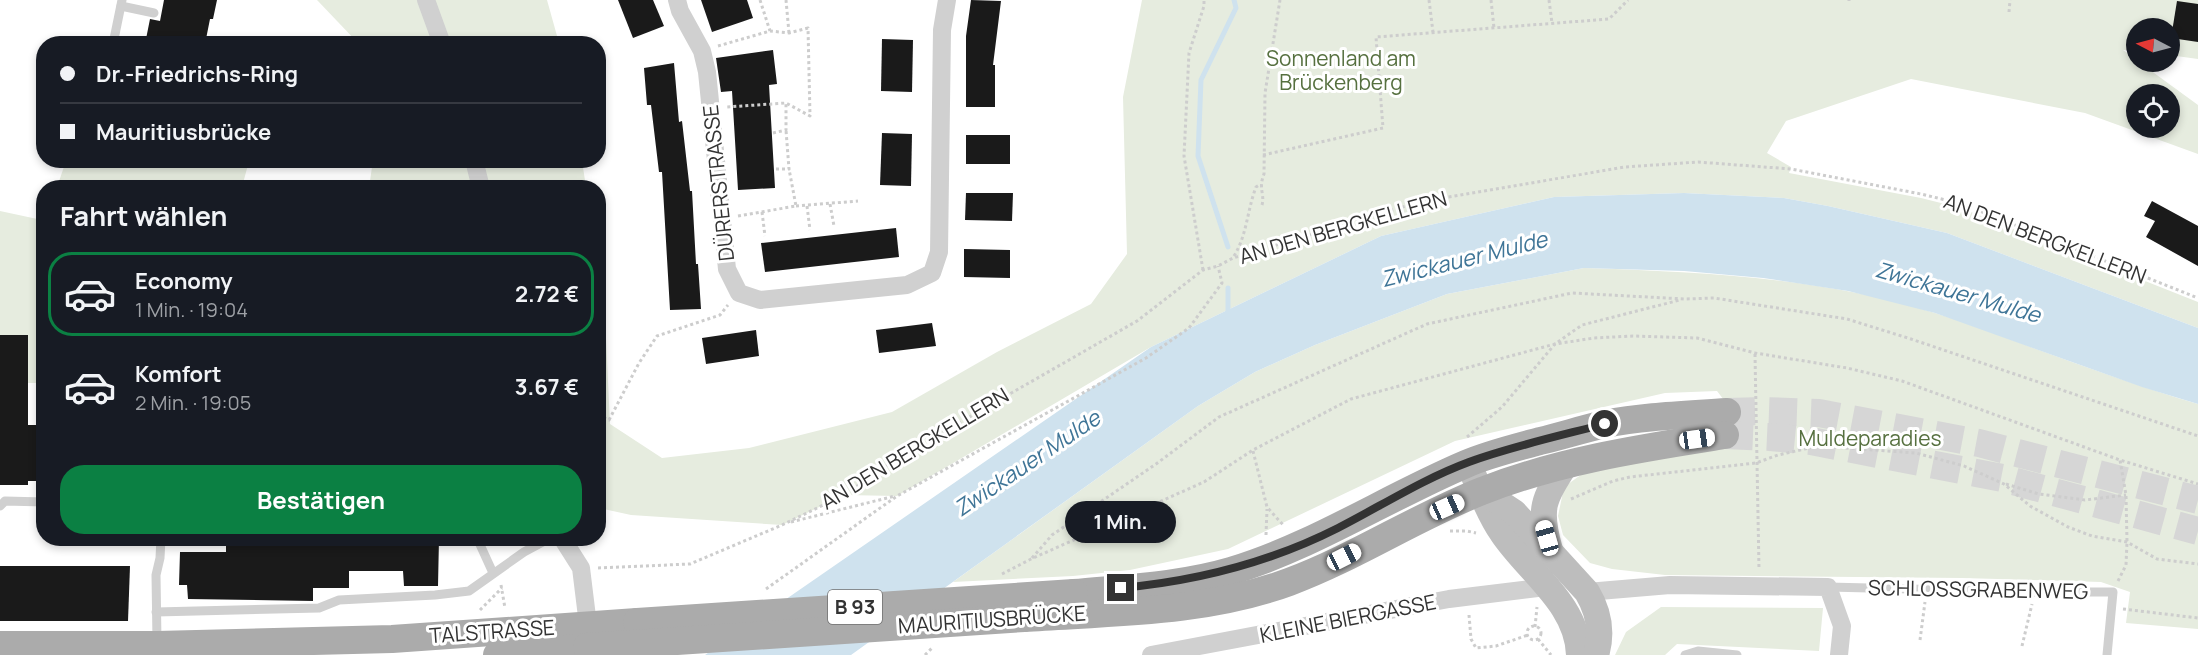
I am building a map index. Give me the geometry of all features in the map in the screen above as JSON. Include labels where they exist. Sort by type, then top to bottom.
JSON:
[{"type":"main road","name":"B 93","points":[[1467,450],[1510,449],[1605,424],[1656,416],[1726,424],[1566,464],[1482,491]]},
{"type":"main road","points":[[1467,450],[1499,529],[1567,612],[1578,643],[1579,655]]},
{"type":"main road","name":"MAURITIUSBRÜCKE","points":[[588,636],[637,622],[1074,592],[1189,580],[1237,568],[1301,545],[1467,450]]},
{"type":"main road","points":[[1551,551],[1543,526],[1544,505],[1553,484],[1566,464]]},
{"type":"main road","points":[[1482,491],[1514,512],[1587,592],[1599,618],[1599,642],[1596,655]]},
{"type":"main road","name":"MAURITIUSBRÜCKE","points":[[588,636],[1024,618],[1187,607],[1238,597],[1288,582],[1482,491]]},
{"type":"main road","name":"TALSTRASSE","points":[[0,645],[157,650],[392,639],[588,636]]},
{"type":"main road","name":"TALSTRASSE","points":[[497,655],[588,636]]},
{"type":"street","points":[[426,0],[439,36]]},
{"type":"street","name":"DÜRERSTRASSE","points":[[677,0],[680,11],[702,51],[707,72],[727,269],[739,293]]},
{"type":"street","points":[[739,293],[760,300],[907,285],[932,273],[939,252],[942,30],[947,0]]},
{"type":"street","points":[[567,546],[581,568],[588,636]]},
{"type":"street","name":"SCHLOSSGRABENWEG","points":[[1587,592],[1670,585],[1828,587]]},
{"type":"street","name":"KLEINE BIERGASSE","points":[[1151,655],[1207,650],[1449,599],[1546,587]]},
{"type":"street","points":[[1828,587],[1842,626],[1839,655]]},
{"type":"lane","points":[[115,36],[122,3],[154,13]]},
{"type":"lane","points":[[0,506],[5,501],[36,502]]},
{"type":"lane","points":[[157,650],[156,574],[161,546]]},
{"type":"lane","points":[[481,546],[493,573]]},
{"type":"lane","points":[[156,612],[319,608],[339,600],[469,591],[537,546]]},
{"type":"lane","name":"SCHLOSSGRABENWEG","points":[[1828,587],[2113,592],[2107,655]]},
{"type":"lane","points":[[1685,655],[1698,651],[1737,655]]},
{"type":"path","points":[[760,0],[770,31]]},
{"type":"path","points":[[786,0],[789,33]]},
{"type":"path","points":[[1203,270],[1184,156],[1190,53],[1204,0]]},
{"type":"path","points":[[1262,205],[1260,185],[1264,174],[1265,93],[1280,0]]},
{"type":"path","points":[[1429,0],[1433,32]]},
{"type":"path","points":[[1491,0],[1494,28]]},
{"type":"path","points":[[1549,0],[1552,23]]},
{"type":"path","points":[[1263,155],[1383,128],[1376,37],[1610,19],[1628,0]]},
{"type":"path","points":[[2009,12],[2010,0]]},
{"type":"path","points":[[702,51],[770,31],[789,33],[808,28],[810,116],[786,103],[712,109]]},
{"type":"path","points":[[786,103],[789,169],[796,206]]},
{"type":"path","points":[[773,133],[786,130]]},
{"type":"path","name":"AN DEN BERGKELLERN","points":[[581,568],[690,564],[783,525],[844,495],[898,458],[1137,321],[1203,270],[1218,266],[1233,258],[1419,202],[1625,167],[1698,162],[1791,169],[1921,194],[1962,204],[2198,298]]},
{"type":"path","points":[[776,169],[789,169]]},
{"type":"path","points":[[1233,258],[1243,241],[1252,197],[1256,187],[1260,185]]},
{"type":"path","points":[[722,218],[796,206],[858,201]]},
{"type":"path","points":[[831,204],[834,226]]},
{"type":"path","points":[[807,206],[810,230]]},
{"type":"path","points":[[762,212],[765,236]]},
{"type":"path","points":[[761,593],[897,496],[1146,358],[1189,328],[1222,283],[1218,266]]},
{"type":"path","points":[[1301,545],[1267,507],[1253,450],[1204,482],[1031,559],[1052,535],[1156,464],[1219,417],[1427,324],[1572,292],[1685,299],[1714,298],[1847,320],[1911,339],[2198,436]]},
{"type":"path","points":[[606,419],[609,420],[639,363],[657,336],[720,315],[739,293]]},
{"type":"path","points":[[1467,450],[1555,344],[1582,325],[1685,299]]},
{"type":"path","points":[[1749,586],[1760,567],[1755,353]]},
{"type":"path","points":[[1544,505],[1558,507],[1613,481],[1630,477],[1756,463],[1778,455],[1818,446],[1916,453],[1964,466],[2004,483],[2039,494],[2085,500],[2126,495]]},
{"type":"path","points":[[2113,592],[2126,565],[2126,495],[2120,460]]},
{"type":"path","points":[[2004,483],[2031,506],[2068,527],[2092,536],[2127,542],[2157,560],[2198,564]]},
{"type":"path","points":[[783,525],[897,496]]},
{"type":"path","points":[[1429,515],[1439,533],[1467,531],[1489,541],[1499,529]]},
{"type":"path","points":[[487,611],[478,611],[502,588],[505,609],[496,610]]},
{"type":"path","points":[[1920,640],[1927,588]]},
{"type":"path","points":[[2022,646],[2036,592]]},
{"type":"path","points":[[2112,608],[2198,618]]},
{"type":"path","points":[[1469,609],[1471,639],[1476,648],[1496,646],[1528,635]]},
{"type":"path","points":[[1528,635],[1531,627],[1537,627],[1541,632],[1538,639]]},
{"type":"path","points":[[1528,635],[1532,640],[1538,639]]},
{"type":"path","points":[[1538,639],[1551,655]]},
{"type":"green space","points":[[317,0],[547,0],[557,36],[351,36]]},
{"type":"green space","name":"Sonnenland am Brückenberg","points":[[1142,0],[2198,0],[2198,59],[2180,57],[2180,18],[2126,18],[2126,50],[2123,50],[2126,52],[2126,72],[2153,72],[2169,84],[2126,84],[2126,128],[2085,113],[1911,79],[1786,121],[1767,153],[1791,167],[1789,173],[1921,198],[1961,208],[2198,302],[2198,328],[1947,233],[1828,206],[1784,198],[1684,193],[1554,197],[1381,236],[1151,347],[897,496],[844,495],[782,525],[631,515],[606,510],[606,338],[610,424],[662,458],[749,448],[892,412],[997,352],[1091,304],[1127,254],[1123,97]]},
{"type":"green space","points":[[2180,92],[2198,105],[2198,154],[2154,138],[2180,138]]},
{"type":"green space","points":[[63,168],[247,168],[244,180],[59,180]]},
{"type":"green space","points":[[372,168],[583,168],[585,180],[370,180]]},
{"type":"green space","points":[[0,211],[36,219],[36,383],[28,383],[28,335],[0,335]]},
{"type":"green space","name":"Muldeparadies","points":[[1584,268],[1761,278],[1849,291],[1954,319],[2198,404],[2198,629],[2126,623],[2130,592],[2101,582],[1665,575],[1612,569],[1590,563],[1563,535],[1558,516],[1564,487],[1582,474],[1727,404],[1717,391],[1665,393],[1455,441],[1228,549],[1130,570],[1073,576],[953,582],[1198,406],[1255,372],[1315,345],[1447,294]]},
{"type":"green space","points":[[1661,607],[1823,608],[1819,651],[1677,644],[1665,655],[1615,655],[1626,632]]},
{"type":"water","name":"Zwickauer Mulde","points":[[1684,193],[1784,198],[1947,233],[2198,328],[2198,404],[2142,387],[1935,313],[1848,291],[1763,278],[1684,271],[1584,268],[1447,294],[1315,345],[1255,372],[1198,406],[851,655],[705,655],[1151,347],[1381,236],[1554,197]]},
{"type":"building","points":[[164,0],[217,0],[207,36],[147,36],[150,19],[160,21]]},
{"type":"building","points":[[618,0],[653,0],[664,26],[633,38]]},
{"type":"building","points":[[701,0],[747,0],[753,18],[712,32]]},
{"type":"building","points":[[971,0],[1001,1],[993,65],[995,65],[995,107],[966,107],[966,36]]},
{"type":"building","points":[[2177,1],[2198,4],[2198,42],[2180,39],[2180,18],[2174,18]]},
{"type":"building","points":[[882,39],[913,40],[912,92],[881,91]]},
{"type":"building","points":[[773,50],[777,84],[769,85],[775,188],[738,190],[732,91],[721,92],[716,58]]},
{"type":"building","points":[[674,63],[679,122],[682,121],[690,191],[692,191],[701,309],[670,310],[662,172],[659,172],[651,105],[647,105],[644,68]]},
{"type":"building","points":[[882,133],[912,134],[911,186],[880,185]]},
{"type":"building","points":[[966,135],[1010,135],[1010,164],[966,164]]},
{"type":"building","points":[[966,193],[1013,193],[1012,221],[965,220]]},
{"type":"building","points":[[2152,201],[2198,226],[2198,266],[2146,237],[2155,221],[2144,216]]},
{"type":"building","points":[[896,228],[899,257],[765,272],[761,243]]},
{"type":"building","points":[[964,249],[1010,250],[1010,278],[964,277]]},
{"type":"building","points":[[932,323],[936,346],[879,353],[876,330]]},
{"type":"building","points":[[756,330],[759,356],[706,364],[702,338]]},
{"type":"building","points":[[0,335],[28,335],[28,425],[36,425],[36,481],[28,481],[28,485],[0,485]]},
{"type":"building","points":[[226,546],[439,546],[438,586],[404,586],[403,571],[349,571],[349,588],[313,588],[313,601],[188,599],[187,585],[179,585],[180,552],[226,552]]},
{"type":"building","points":[[0,566],[130,566],[128,621],[0,621]]},
{"type":"waterway","points":[[1228,247],[1198,156],[1201,80],[1236,8],[1234,0]]},
{"type":"waterway","points":[[1228,288],[1228,317]]},
{"type":"tunnel","points":[[1727,412],[1819,413],[1979,443],[2198,500]]},
{"type":"tunnel","points":[[1725,435],[1811,441],[2002,478],[2198,531]]},
{"type":"route","points":[[1121,588],[1189,580],[1265,560],[1337,529],[1416,487],[1468,463],[1510,449],[1605,424]]}]
